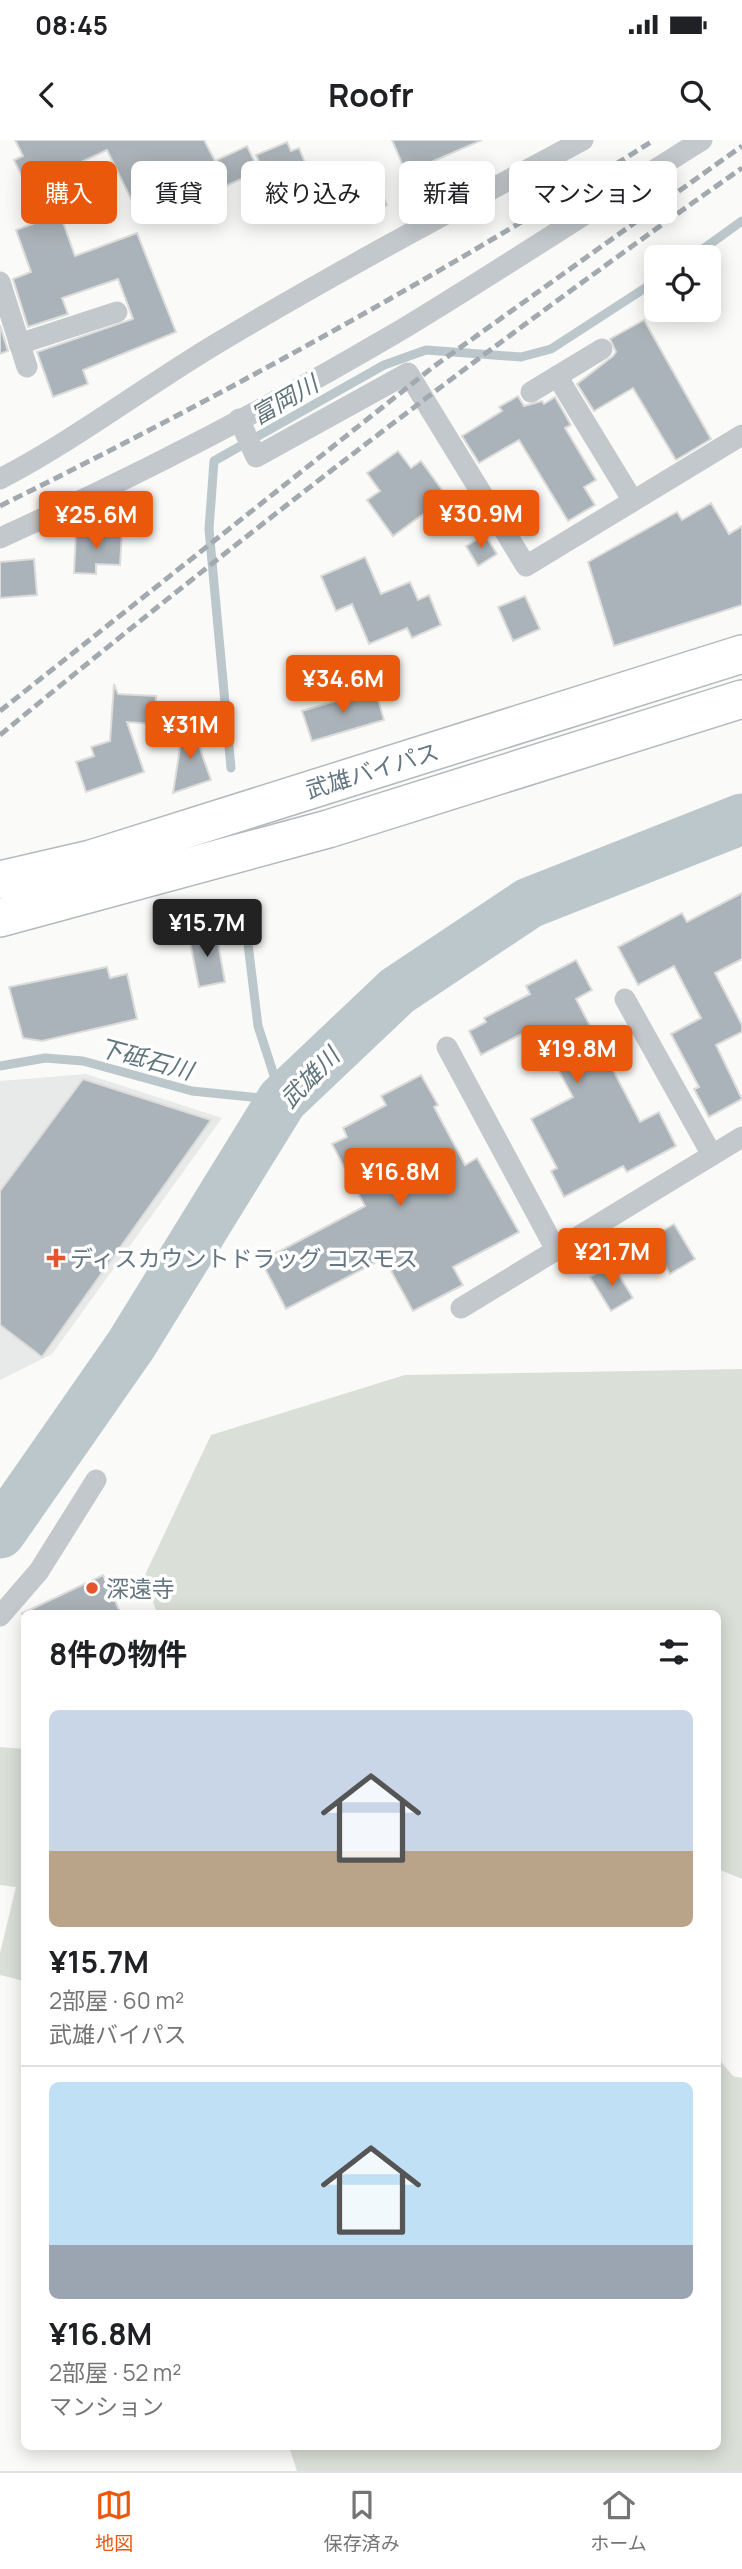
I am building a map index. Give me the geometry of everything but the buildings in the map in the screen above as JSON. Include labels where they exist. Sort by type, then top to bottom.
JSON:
[{"type":"highway","name":"武雄バイパス","points":[[0,880],[91,859],[742,654]]},
{"type":"highway","name":"武雄バイパス","points":[[0,918],[328,828],[742,699]]},
{"type":"street","points":[[0,479],[90,428],[161,376],[231,335],[583,140]]},
{"type":"street","points":[[0,538],[74,504],[239,419],[401,330],[702,140]]},
{"type":"street","points":[[0,282],[27,368]]},
{"type":"street","points":[[19,344],[117,312]]},
{"type":"street","points":[[531,392],[602,349]]},
{"type":"street","points":[[239,419],[256,457],[408,373],[526,566],[742,435]]},
{"type":"street","points":[[557,376],[633,502]]},
{"type":"street","points":[[625,999],[712,1155]]},
{"type":"street","points":[[447,1047],[555,1248]]},
{"type":"street","points":[[461,1308],[555,1248],[742,1137]]},
{"type":"street","points":[[0,1616],[38,1571],[96,1480]]},
{"type":"shaded area","name":"ディスカウントドラッグ コスモス","points":[[86,1074],[222,1118],[52,1354],[0,1380],[0,1081]]},
{"type":"shaded area","points":[[742,1369],[742,1879],[721,1870],[721,1610],[156,1610],[144,1577],[211,1435],[405,1375]]},
{"type":"shaded area","points":[[0,1747],[21,1749],[21,1980],[0,1975],[0,1953],[16,1887],[0,1885]]},
{"type":"shaded area","points":[[721,2062],[733,2076],[742,2078],[742,2471],[297,2471],[290,2450],[721,2450]]},
{"type":"waterway","name":"富岡川","points":[[709,245],[742,221]]},
{"type":"waterway","name":"富岡川","points":[[231,768],[209,529],[214,461],[384,365],[426,350],[521,357],[551,349],[644,289]]},
{"type":"waterway","name":"武雄川","points":[[0,1533],[131,1345],[282,1100],[397,991],[529,903],[742,819]]},
{"type":"waterway","name":"下砥石川","points":[[0,1066],[45,1058],[83,1061],[192,1091],[282,1100],[258,1026],[244,911]]},
{"type":"railway","points":[[0,506],[167,421],[332,332],[575,190],[654,140]]},
{"type":"railway","points":[[0,711],[433,367],[742,146]]},
{"type":"railway","points":[[0,735],[181,588],[365,444],[552,304],[742,168]]},
{"type":"place","name":"ディスカウントドラッグ コスモス","points":[[56,1258]]},
{"type":"place","name":"深遠寺","points":[[92,1588]]}]
